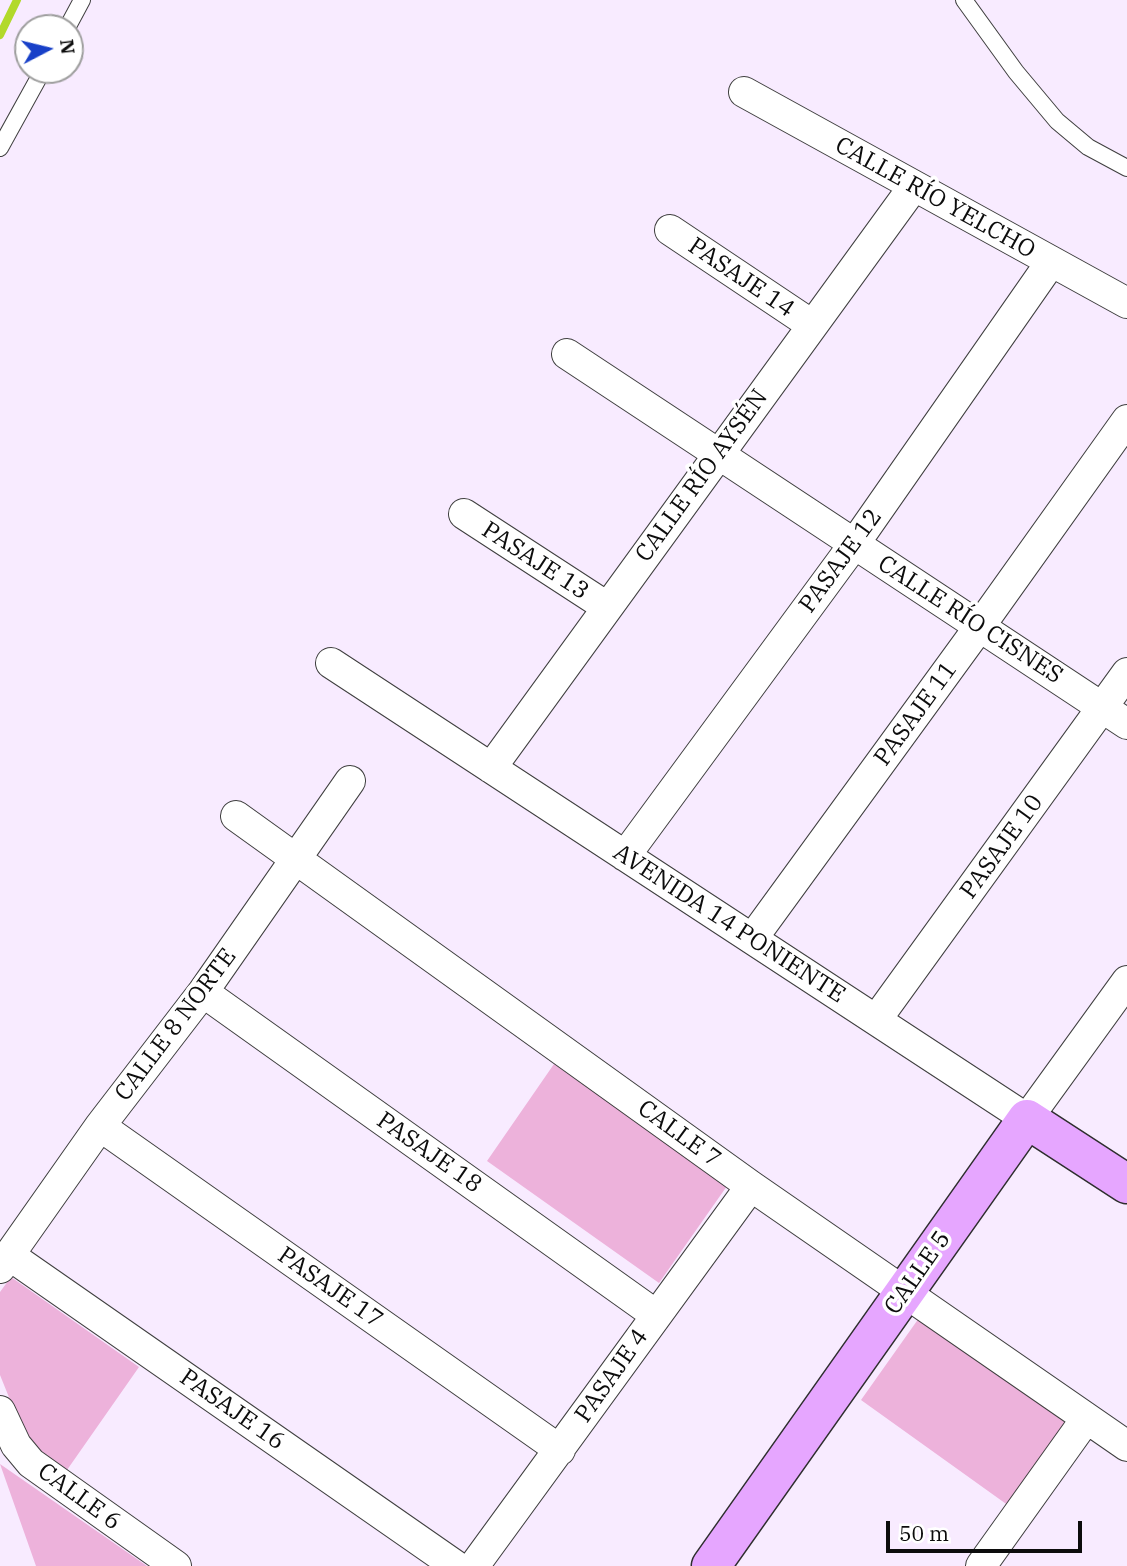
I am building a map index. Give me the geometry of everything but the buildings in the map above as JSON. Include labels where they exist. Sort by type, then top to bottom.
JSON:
[{"type":"street","name":"CALLE RÍO YELCHO","points":[[744,92],[1127,303]]},
{"type":"street","name":"CALLE RÍO AYSÉN","points":[[491,768],[914,186]]},
{"type":"street","name":"PASAJE 14","points":[[670,230],[813,325]]},
{"type":"street","name":"PASAJE 12","points":[[625,856],[855,543],[1051,262]]},
{"type":"street","name":"CALLE RÍO CISNES","points":[[567,354],[1115,716]]},
{"type":"street","name":"PASAJE 11","points":[[752,939],[1127,419]]},
{"type":"street","name":"PASAJE 13","points":[[464,514],[607,607]]},
{"type":"street","name":"AVENIDA 14 PONIENTE","points":[[331,663],[1127,1184]]},
{"type":"street","name":"PASAJE 10","points":[[876,1020],[1115,716],[1127,673]]},
{"type":"street","name":"CALLE 8 NORTE","points":[[4,1261],[100,1126],[203,992],[350,781]]},
{"type":"street","name":"CALLE 7","points":[[236,816],[751,1186],[1127,1446]]},
{"type":"street","name":"CALLE 5","points":[[711,1566],[1127,981]]},
{"type":"street","name":"PASAJE 18","points":[[203,992],[656,1315]]},
{"type":"street","name":"PASAJE 17","points":[[100,1126],[560,1450]]},
{"type":"street","name":"PASAJE 4","points":[[474,1566],[751,1186]]},
{"type":"street","name":"PASAJE 16","points":[[4,1261],[456,1566]]},
{"type":"street","name":"CALLE 6","points":[[0,1411],[16,1445],[32,1464],[176,1566]]},
{"type":"street","points":[[981,1566],[1086,1419]]},
{"type":"lane","points":[[964,0],[1016,72],[1057,121],[1088,147],[1127,168]]},
{"type":"lane","points":[[0,148],[35,84]]},
{"type":"shaded area","points":[[554,1064],[727,1186],[659,1283],[487,1161]]},
{"type":"shaded area","points":[[11,1277],[139,1367],[67,1470],[41,1451],[21,1427],[0,1375],[0,1292]]},
{"type":"shaded area","points":[[919,1318],[1068,1424],[1009,1506],[861,1400]]},
{"type":"shaded area","points":[[0,1464],[147,1566],[36,1566]]},
{"type":"waterway","points":[[0,35],[17,0]]}]
